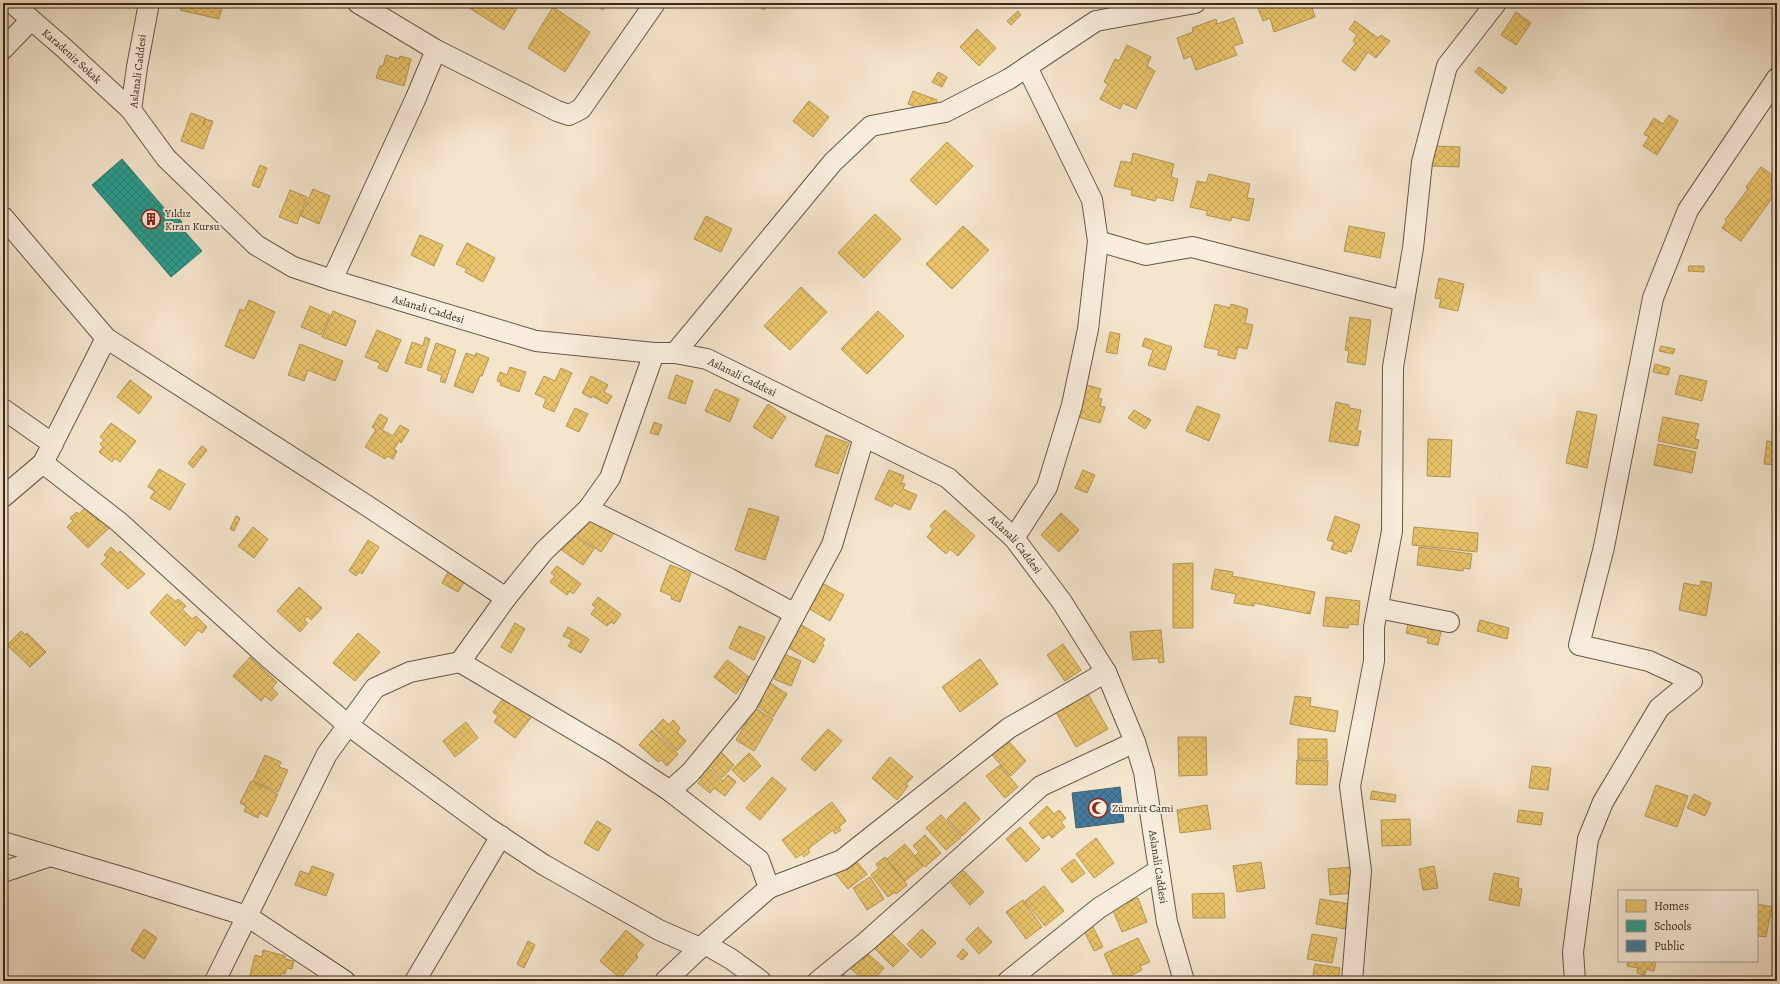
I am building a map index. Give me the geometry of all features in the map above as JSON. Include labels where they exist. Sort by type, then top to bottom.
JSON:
[{"type":"street","name":"Karadeniz Sokak","points":[[12,3],[131,110]]},
{"type":"street","name":"Aslanali Caddesi","points":[[149,3],[137,67],[131,110],[166,158],[256,245],[293,267],[536,341],[654,353],[675,353],[707,359],[948,478],[1014,538],[1062,602],[1106,672],[1135,742],[1144,772],[1167,922],[1184,981]]},
{"type":"street","points":[[358,3],[436,50],[557,111],[569,115],[581,109],[655,3]]},
{"type":"street","points":[[675,353],[832,162],[871,126],[945,112],[1009,79],[1096,21],[1195,3]]},
{"type":"street","points":[[1352,981],[1361,871],[1350,786],[1374,661],[1374,627],[1392,531],[1393,367],[1413,248],[1422,162],[1447,66],[1496,3]]},
{"type":"street","points":[[3,49],[31,20]]},
{"type":"street","points":[[332,280],[415,100],[436,50]]},
{"type":"street","points":[[1014,538],[1047,487],[1072,405],[1088,329],[1098,241],[1092,200],[1027,67]]},
{"type":"street","points":[[1575,981],[1573,952],[1588,839],[1603,802],[1659,708],[1692,681],[1649,661],[1579,645],[1604,547],[1630,408],[1653,298],[1688,210],[1777,78]]},
{"type":"street","points":[[3,217],[106,338],[366,505],[506,598]]},
{"type":"street","points":[[1098,241],[1146,255],[1192,247],[1404,301]]},
{"type":"street","points":[[3,497],[43,463],[106,338]]},
{"type":"street","points":[[460,662],[506,598],[544,551],[588,510],[610,478],[654,353]]},
{"type":"street","points":[[3,409],[53,444]]},
{"type":"street","points":[[670,791],[691,772],[747,704],[832,545],[864,437]]},
{"type":"street","points":[[43,463],[119,522],[270,659],[348,725],[501,836],[544,865],[652,926],[703,946],[731,959],[761,981]]},
{"type":"street","points":[[588,510],[730,580],[795,614]]},
{"type":"street","points":[[1378,608],[1449,622]]},
{"type":"street","points":[[215,981],[327,754],[375,688],[410,672],[460,662],[613,753],[670,791],[759,860],[769,888]]},
{"type":"street","points":[[665,981],[769,888],[842,860],[1009,728],[1106,672]]},
{"type":"street","points":[[818,981],[866,942],[1041,786],[1135,742]]},
{"type":"street","points":[[415,981],[501,836]]},
{"type":"street","points":[[3,842],[247,916],[345,981]]},
{"type":"street","points":[[3,872],[50,856]]},
{"type":"street","points":[[1008,981],[1099,908],[1158,870]]},
{"type":"building: Homes","points":[[182,3],[223,3],[219,19],[180,10]]},
{"type":"building: Homes","points":[[520,3],[504,30],[463,4]]},
{"type":"building: Homes","points":[[592,3],[607,3],[603,10]]},
{"type":"building: Homes","points":[[753,3],[769,3],[764,10]]},
{"type":"building: Homes","points":[[1256,3],[1320,3],[1321,5],[1312,8],[1315,17],[1274,32],[1270,18],[1263,21]]},
{"type":"building: Homes","points":[[553,7],[590,32],[565,72],[528,48]]},
{"type":"building: Homes","points":[[1018,11],[1021,15],[1011,25],[1007,21]]},
{"type":"building: Homes","points":[[1516,12],[1531,23],[1516,45],[1501,35]]},
{"type":"building: Homes","points":[[1234,18],[1243,43],[1233,46],[1237,55],[1196,70],[1191,56],[1184,59],[1177,38],[1193,32],[1192,28],[1216,19],[1217,24]]},
{"type":"building: Homes","points":[[1355,21],[1378,38],[1381,35],[1390,41],[1376,58],[1368,52],[1355,71],[1342,61],[1356,43],[1353,41],[1357,35],[1349,29]]},
{"type":"building: Homes","points":[[977,29],[996,48],[979,66],[960,47]]},
{"type":"building: Homes","points":[[1127,45],[1151,57],[1147,66],[1155,71],[1136,109],[1123,103],[1120,109],[1100,99],[1108,84],[1104,82],[1115,59],[1119,61]]},
{"type":"building: Homes","points":[[386,55],[399,59],[400,56],[411,59],[404,86],[376,78],[380,66],[383,66]]},
{"type":"building: Homes","points":[[1479,67],[1507,88],[1502,94],[1475,72]]},
{"type":"building: Homes","points":[[938,72],[947,77],[942,87],[932,82]]},
{"type":"building: Homes","points":[[913,91],[937,100],[933,113],[908,104]]},
{"type":"building: Homes","points":[[809,101],[829,117],[813,137],[793,121]]},
{"type":"building: Homes","points":[[191,113],[205,118],[203,126],[205,119],[213,121],[203,149],[181,141]]},
{"type":"building: Homes","points":[[1669,115],[1678,121],[1657,155],[1643,146],[1649,137],[1644,134],[1654,118],[1663,124]]},
{"type":"building: Homes","points":[[947,142],[973,166],[936,205],[910,180]]},
{"type":"building: Homes","points":[[1430,146],[1460,147],[1459,167],[1430,166]]},
{"type":"building: Homes","points":[[1133,153],[1174,164],[1171,177],[1178,179],[1173,201],[1157,197],[1155,201],[1131,195],[1132,190],[1114,186],[1121,161],[1131,163]]},
{"type":"building: Homes","points":[[260,165],[267,168],[259,188],[252,185]]},
{"type":"building: Homes","points":[[1761,167],[1777,178],[1777,181],[1770,190],[1775,194],[1741,241],[1722,228],[1727,221],[1725,220],[1748,189],[1746,187]]},
{"type":"building: Homes","points":[[1209,174],[1250,184],[1247,198],[1254,199],[1249,221],[1232,217],[1231,221],[1206,215],[1208,211],[1190,207],[1197,181],[1206,183]]},
{"type":"building: Homes","points":[[313,189],[330,196],[319,224],[301,216]]},
{"type":"building: Homes","points":[[290,190],[307,197],[297,224],[279,217]]},
{"type":"building: Homes","points":[[875,214],[901,239],[864,278],[838,253]]},
{"type":"building: Homes","points":[[706,216],[732,229],[721,252],[694,239]]},
{"type":"building: Homes","points":[[963,226],[989,250],[952,289],[926,264]]},
{"type":"building: Homes","points":[[1349,226],[1385,233],[1380,258],[1344,251]]},
{"type":"building: Homes","points":[[420,235],[443,245],[434,266],[411,255]]},
{"type":"building: Homes","points":[[467,243],[495,258],[483,282],[465,272],[467,269],[456,264]]},
{"type":"building: Homes","points":[[1689,266],[1704,266],[1704,272],[1688,271]]},
{"type":"building: Homes","points":[[1439,278],[1464,284],[1458,311],[1439,307],[1441,299],[1435,298]]},
{"type":"building: Homes","points":[[801,287],[827,312],[790,350],[764,326]]},
{"type":"building: Homes","points":[[249,300],[275,312],[254,359],[225,346],[240,309],[244,311]]},
{"type":"building: Homes","points":[[1215,304],[1230,308],[1231,304],[1248,309],[1245,323],[1253,325],[1247,349],[1238,347],[1235,359],[1218,355],[1219,350],[1204,347]]},
{"type":"building: Homes","points":[[310,306],[330,315],[321,335],[301,327]]},
{"type":"building: Homes","points":[[333,311],[356,321],[346,346],[322,337]]},
{"type":"building: Homes","points":[[878,311],[904,336],[867,374],[841,349]]},
{"type":"building: Homes","points":[[1350,317],[1371,320],[1365,365],[1347,362],[1349,351],[1345,350]]},
{"type":"building: Homes","points":[[377,330],[401,340],[387,372],[378,368],[380,363],[365,357]]},
{"type":"building: Homes","points":[[1110,332],[1120,334],[1117,354],[1106,352]]},
{"type":"building: Homes","points":[[425,337],[430,339],[421,368],[405,363],[412,342],[423,346]]},
{"type":"building: Homes","points":[[1145,338],[1172,347],[1165,370],[1148,365],[1153,350],[1142,346]]},
{"type":"building: Homes","points":[[436,343],[456,350],[445,383],[440,381],[442,375],[427,370]]},
{"type":"building: Homes","points":[[300,344],[343,361],[335,381],[308,370],[304,381],[288,375]]},
{"type":"building: Homes","points":[[1661,346],[1675,349],[1673,354],[1659,351]]},
{"type":"building: Homes","points":[[466,353],[475,356],[476,353],[489,358],[473,393],[454,386]]},
{"type":"building: Homes","points":[[1655,364],[1670,368],[1668,375],[1653,372]]},
{"type":"building: Homes","points":[[510,367],[526,372],[519,392],[500,385],[501,382],[497,381],[500,372],[507,375]]},
{"type":"building: Homes","points":[[561,368],[572,373],[554,412],[543,407],[546,399],[535,394],[544,376],[555,381]]},
{"type":"building: Homes","points":[[676,375],[693,381],[685,404],[668,398]]},
{"type":"building: Homes","points":[[1680,375],[1707,381],[1702,401],[1675,394]]},
{"type":"building: Homes","points":[[591,376],[608,385],[604,392],[612,396],[607,404],[592,396],[591,398],[582,393]]},
{"type":"building: Homes","points":[[130,380],[152,397],[139,414],[117,397]]},
{"type":"building: Homes","points":[[1773,380],[1777,380],[1777,387],[1773,386]]},
{"type":"building: Homes","points":[[1083,384],[1101,389],[1098,398],[1102,399],[1100,406],[1105,407],[1100,423],[1074,416]]},
{"type":"building: Homes","points":[[715,389],[739,399],[730,422],[705,411]]},
{"type":"building: Homes","points":[[1336,402],[1349,405],[1349,408],[1361,410],[1357,431],[1361,431],[1358,446],[1329,441]]},
{"type":"building: Homes","points":[[768,404],[786,417],[772,439],[753,427]]},
{"type":"building: Homes","points":[[1197,406],[1220,415],[1209,441],[1186,431]]},
{"type":"building: Homes","points":[[575,408],[588,414],[579,432],[566,426]]},
{"type":"building: Homes","points":[[1134,410],[1151,420],[1145,429],[1128,418]]},
{"type":"building: Homes","points":[[1577,411],[1597,415],[1587,468],[1566,463]]},
{"type":"building: Homes","points":[[380,414],[388,419],[382,430],[393,436],[400,425],[409,430],[401,443],[399,441],[394,449],[397,451],[393,459],[387,456],[385,459],[365,447],[376,430],[372,427]]},
{"type":"building: Homes","points":[[1663,417],[1699,424],[1695,439],[1699,440],[1697,449],[1658,441]]},
{"type":"building: Homes","points":[[654,422],[662,425],[658,435],[650,433]]},
{"type":"building: Homes","points":[[111,423],[136,441],[120,462],[115,458],[112,462],[99,452],[103,447],[100,444],[104,440],[100,437]]},
{"type":"building: Homes","points":[[826,435],[849,443],[838,474],[815,466]]},
{"type":"building: Homes","points":[[1428,439],[1452,440],[1450,477],[1427,476]]},
{"type":"building: Homes","points":[[1767,441],[1777,443],[1777,465],[1764,464]]},
{"type":"building: Homes","points":[[1658,444],[1696,452],[1692,473],[1654,465]]},
{"type":"building: Homes","points":[[202,446],[207,450],[193,468],[188,463]]},
{"type":"building: Homes","points":[[159,469],[185,484],[170,510],[150,498],[155,491],[148,487]]},
{"type":"building: Homes","points":[[889,470],[904,476],[901,483],[905,484],[903,489],[917,495],[910,510],[894,503],[892,507],[875,499]]},
{"type":"building: Homes","points":[[1083,470],[1095,475],[1087,493],[1075,488]]},
{"type":"building: Homes","points":[[86,507],[100,522],[102,520],[109,528],[88,548],[67,527],[73,521],[70,518],[77,512],[79,514]]},
{"type":"building: Homes","points":[[749,508],[779,517],[765,560],[735,550]]},
{"type":"building: Homes","points":[[945,510],[975,536],[958,556],[950,549],[946,554],[927,537],[933,529],[930,526]]},
{"type":"building: Homes","points":[[1061,513],[1079,530],[1059,552],[1041,535]]},
{"type":"building: Homes","points":[[236,516],[240,518],[234,531],[230,529]]},
{"type":"building: Homes","points":[[591,516],[614,533],[601,552],[577,536]]},
{"type":"building: Homes","points":[[1335,516],[1360,525],[1351,552],[1347,551],[1347,554],[1331,549],[1334,542],[1327,540]]},
{"type":"building: Homes","points":[[253,527],[268,539],[254,558],[238,546]]},
{"type":"building: Homes","points":[[1414,527],[1478,533],[1477,552],[1412,545]]},
{"type":"building: Homes","points":[[570,533],[594,549],[583,565],[560,549]]},
{"type":"building: Homes","points":[[368,540],[379,547],[362,574],[359,572],[356,576],[349,571]]},
{"type":"building: Homes","points":[[111,547],[118,554],[120,551],[145,574],[128,589],[101,564],[107,558],[104,555]]},
{"type":"building: Homes","points":[[1419,547],[1472,554],[1470,569],[1463,568],[1463,571],[1417,565]]},
{"type":"building: Homes","points":[[1193,563],[1193,628],[1173,628],[1173,564]]},
{"type":"building: Homes","points":[[670,565],[691,573],[680,602],[671,599],[672,596],[660,591]]},
{"type":"building: Homes","points":[[557,566],[581,584],[573,594],[570,591],[567,595],[550,582],[555,576],[551,573]]},
{"type":"building: Homes","points":[[450,568],[467,577],[458,592],[442,583]]},
{"type":"building: Homes","points":[[1215,569],[1233,572],[1232,576],[1315,592],[1310,614],[1254,603],[1254,606],[1234,603],[1236,594],[1211,589]]},
{"type":"building: Homes","points":[[1701,581],[1712,583],[1706,616],[1679,610],[1684,583],[1700,586]]},
{"type":"building: Homes","points":[[822,583],[844,595],[830,621],[808,608]]},
{"type":"building: Homes","points":[[299,587],[322,608],[311,620],[307,616],[304,620],[308,623],[300,632],[277,611]]},
{"type":"building: Homes","points":[[167,594],[176,602],[178,599],[186,606],[182,609],[192,619],[196,616],[207,627],[202,633],[198,630],[185,646],[150,613]]},
{"type":"building: Homes","points":[[598,597],[621,614],[614,624],[611,622],[607,626],[591,614],[596,607],[592,605]]},
{"type":"building: Homes","points":[[1326,597],[1360,601],[1358,625],[1349,624],[1348,628],[1323,626]]},
{"type":"building: Homes","points":[[1409,620],[1442,628],[1438,645],[1427,643],[1428,638],[1406,633]]},
{"type":"building: Homes","points":[[1480,620],[1509,628],[1507,639],[1477,631]]},
{"type":"building: Homes","points":[[515,623],[525,629],[511,653],[501,647]]},
{"type":"building: Homes","points":[[800,624],[825,639],[822,644],[824,645],[814,663],[789,648],[792,643],[790,642]]},
{"type":"building: Homes","points":[[739,626],[765,637],[754,660],[729,648]]},
{"type":"building: Homes","points":[[568,627],[589,639],[581,653],[568,646],[572,640],[563,636]]},
{"type":"building: Homes","points":[[1161,630],[1164,662],[1159,663],[1158,658],[1133,660],[1130,632]]},
{"type":"building: Homes","points":[[21,631],[25,635],[27,633],[46,652],[30,667],[7,645]]},
{"type":"building: Homes","points":[[358,633],[380,652],[355,681],[333,663]]},
{"type":"building: Homes","points":[[1063,644],[1081,670],[1065,681],[1047,655]]},
{"type":"building: Homes","points":[[784,654],[801,661],[791,686],[774,679]]},
{"type":"building: Homes","points":[[250,657],[277,682],[272,688],[278,694],[271,701],[265,696],[261,701],[233,676]]},
{"type":"building: Homes","points":[[980,659],[998,684],[960,712],[942,687]]},
{"type":"building: Homes","points":[[727,660],[749,677],[736,694],[714,677]]},
{"type":"building: Homes","points":[[767,681],[787,694],[773,717],[758,707],[762,701],[756,697]]},
{"type":"building: Homes","points":[[1088,694],[1108,729],[1076,747],[1056,712]]},
{"type":"building: Homes","points":[[505,696],[532,716],[515,738],[494,722],[498,716],[493,712]]},
{"type":"building: Homes","points":[[1295,696],[1311,698],[1310,706],[1338,711],[1335,732],[1290,724]]},
{"type":"building: Homes","points":[[755,708],[773,719],[754,751],[736,740]]},
{"type":"building: Homes","points":[[663,719],[669,725],[673,720],[680,728],[677,732],[686,741],[677,751],[654,729]]},
{"type":"building: Homes","points":[[466,722],[478,738],[455,757],[443,741]]},
{"type":"building: Homes","points":[[828,729],[842,741],[815,771],[801,759]]},
{"type":"building: Homes","points":[[652,730],[678,754],[667,766],[661,760],[658,762],[639,745]]},
{"type":"building: Homes","points":[[1178,737],[1206,737],[1207,775],[1179,776]]},
{"type":"building: Homes","points":[[1007,739],[1026,761],[1011,776],[991,754]]},
{"type":"building: Homes","points":[[1298,739],[1327,739],[1327,759],[1298,759]]},
{"type":"building: Homes","points":[[718,749],[734,765],[722,778],[705,762]]},
{"type":"building: Homes","points":[[749,753],[761,766],[744,782],[732,770]]},
{"type":"building: Homes","points":[[265,755],[281,762],[279,767],[288,770],[278,792],[253,781]]},
{"type":"building: Homes","points":[[890,757],[913,777],[906,784],[908,786],[897,800],[872,778]]},
{"type":"building: Homes","points":[[1297,760],[1328,761],[1327,785],[1296,784]]},
{"type":"building: Homes","points":[[704,764],[723,781],[728,775],[736,782],[725,796],[714,788],[710,793],[698,783],[702,779],[695,774]]},
{"type":"building: Homes","points":[[1000,765],[1018,787],[1005,798],[986,776]]},
{"type":"building: Homes","points":[[1532,766],[1551,768],[1548,790],[1529,788]]},
{"type":"building: Homes","points":[[772,777],[786,789],[760,820],[746,808]]},
{"type":"building: Homes","points":[[251,781],[278,794],[267,817],[260,813],[258,818],[244,811],[246,806],[240,803]]},
{"type":"building: Homes","points":[[1656,785],[1688,796],[1677,827],[1645,816]]},
{"type":"building: Homes","points":[[1372,791],[1396,795],[1395,802],[1370,799]]},
{"type":"building: Homes","points":[[1694,794],[1711,803],[1705,816],[1687,808]]},
{"type":"building: Homes","points":[[832,802],[846,821],[839,827],[841,830],[835,834],[833,830],[808,849],[810,852],[804,857],[802,854],[796,858],[782,840]]},
{"type":"building: Homes","points":[[965,802],[980,819],[962,836],[947,819]]},
{"type":"building: Homes","points":[[1207,805],[1211,829],[1180,833],[1177,810]]},
{"type":"building: Homes","points":[[1047,806],[1054,814],[1059,810],[1066,818],[1061,822],[1065,827],[1052,838],[1049,834],[1043,839],[1029,823]]},
{"type":"building: Homes","points":[[1519,810],[1543,813],[1541,825],[1517,822]]},
{"type":"building: Homes","points":[[941,815],[961,837],[946,850],[926,828]]},
{"type":"building: Homes","points":[[1410,819],[1411,845],[1382,846],[1381,820]]},
{"type":"building: Homes","points":[[597,821],[611,829],[598,851],[584,843]]},
{"type":"building: Homes","points":[[1020,827],[1040,849],[1026,862],[1006,839]]},
{"type":"building: Homes","points":[[925,835],[941,853],[925,867],[915,856],[919,852],[913,846]]},
{"type":"building: Homes","points":[[1096,838],[1114,863],[1094,878],[1076,854]]},
{"type":"building: Homes","points":[[905,844],[923,866],[905,881],[887,859]]},
{"type":"building: Homes","points":[[853,857],[867,874],[848,889],[834,872]]},
{"type":"building: Homes","points":[[885,857],[907,885],[896,894],[895,892],[888,897],[871,875],[879,868],[876,864]]},
{"type":"building: Homes","points":[[1074,859],[1085,873],[1072,883],[1061,869]]},
{"type":"building: Homes","points":[[1261,862],[1265,888],[1237,892],[1233,866]]},
{"type":"building: Homes","points":[[312,866],[334,874],[326,896],[295,885],[300,871],[309,874]]},
{"type":"building: Homes","points":[[1434,866],[1438,888],[1423,890],[1419,869]]},
{"type":"building: Homes","points":[[1352,867],[1354,893],[1330,895],[1328,869]]},
{"type":"building: Homes","points":[[964,871],[984,892],[970,905],[951,883]]},
{"type":"building: Homes","points":[[1494,873],[1519,878],[1518,888],[1522,889],[1519,906],[1489,900]]},
{"type":"building: Homes","points":[[870,877],[884,899],[867,910],[853,888]]},
{"type":"building: Homes","points":[[1044,886],[1064,911],[1045,926],[1025,901]]},
{"type":"building: Homes","points":[[1224,893],[1225,918],[1193,918],[1192,894]]},
{"type":"building: Homes","points":[[1138,898],[1147,922],[1122,932],[1112,908]]},
{"type":"building: Homes","points":[[1320,899],[1350,904],[1346,929],[1316,924]]},
{"type":"building: Homes","points":[[1023,900],[1042,927],[1026,939],[1006,912]]},
{"type":"building: Homes","points":[[1758,904],[1772,907],[1766,937],[1758,936]]},
{"type":"building: Homes","points":[[1091,923],[1103,947],[1094,951],[1082,927]]},
{"type":"building: Homes","points":[[978,927],[992,942],[979,954],[966,939]]},
{"type":"building: Homes","points":[[144,929],[157,938],[144,959],[131,950]]},
{"type":"building: Homes","points":[[922,929],[936,943],[921,958],[907,944]]},
{"type":"building: Homes","points":[[626,930],[644,945],[636,954],[638,957],[620,978],[600,961]]},
{"type":"building: Homes","points":[[888,930],[909,951],[893,967],[872,946]]},
{"type":"building: Homes","points":[[1312,934],[1337,938],[1332,963],[1307,959]]},
{"type":"building: Homes","points":[[1138,938],[1150,962],[1140,966],[1142,970],[1120,981],[1116,981],[1104,954]]},
{"type":"building: Homes","points":[[528,941],[535,945],[524,968],[517,964]]},
{"type":"building: Homes","points":[[963,949],[968,954],[962,960],[957,956]]},
{"type":"building: Homes","points":[[263,950],[285,956],[285,959],[294,961],[292,969],[287,968],[285,974],[281,973],[279,981],[251,981],[252,980],[249,979],[255,955],[262,957]]},
{"type":"building: Homes","points":[[868,954],[884,968],[873,981],[865,981],[851,969],[861,958],[863,959]]},
{"type":"building: Homes","points":[[1628,962],[1656,962],[1654,971],[1646,969],[1645,975],[1637,973],[1638,968],[1627,966]]},
{"type":"building: Homes","points":[[1315,964],[1340,968],[1338,981],[1312,981]]},
{"type":"building: Homes","points":[[838,969],[851,981],[824,981]]},
{"type":"building: Schools","name":"Yıldız Kıran Kursu","points":[[122,159],[171,216],[175,213],[182,222],[179,225],[202,251],[171,277],[92,185]]},
{"type":"building: Public","name":"Zümrüt Cami","points":[[1120,787],[1124,822],[1076,828],[1072,793]]},
{"type":"place","name":"Yıldız Kıran Kursu","points":[[151,219]]},
{"type":"place","name":"Zümrüt Cami","points":[[1098,808]]}]
